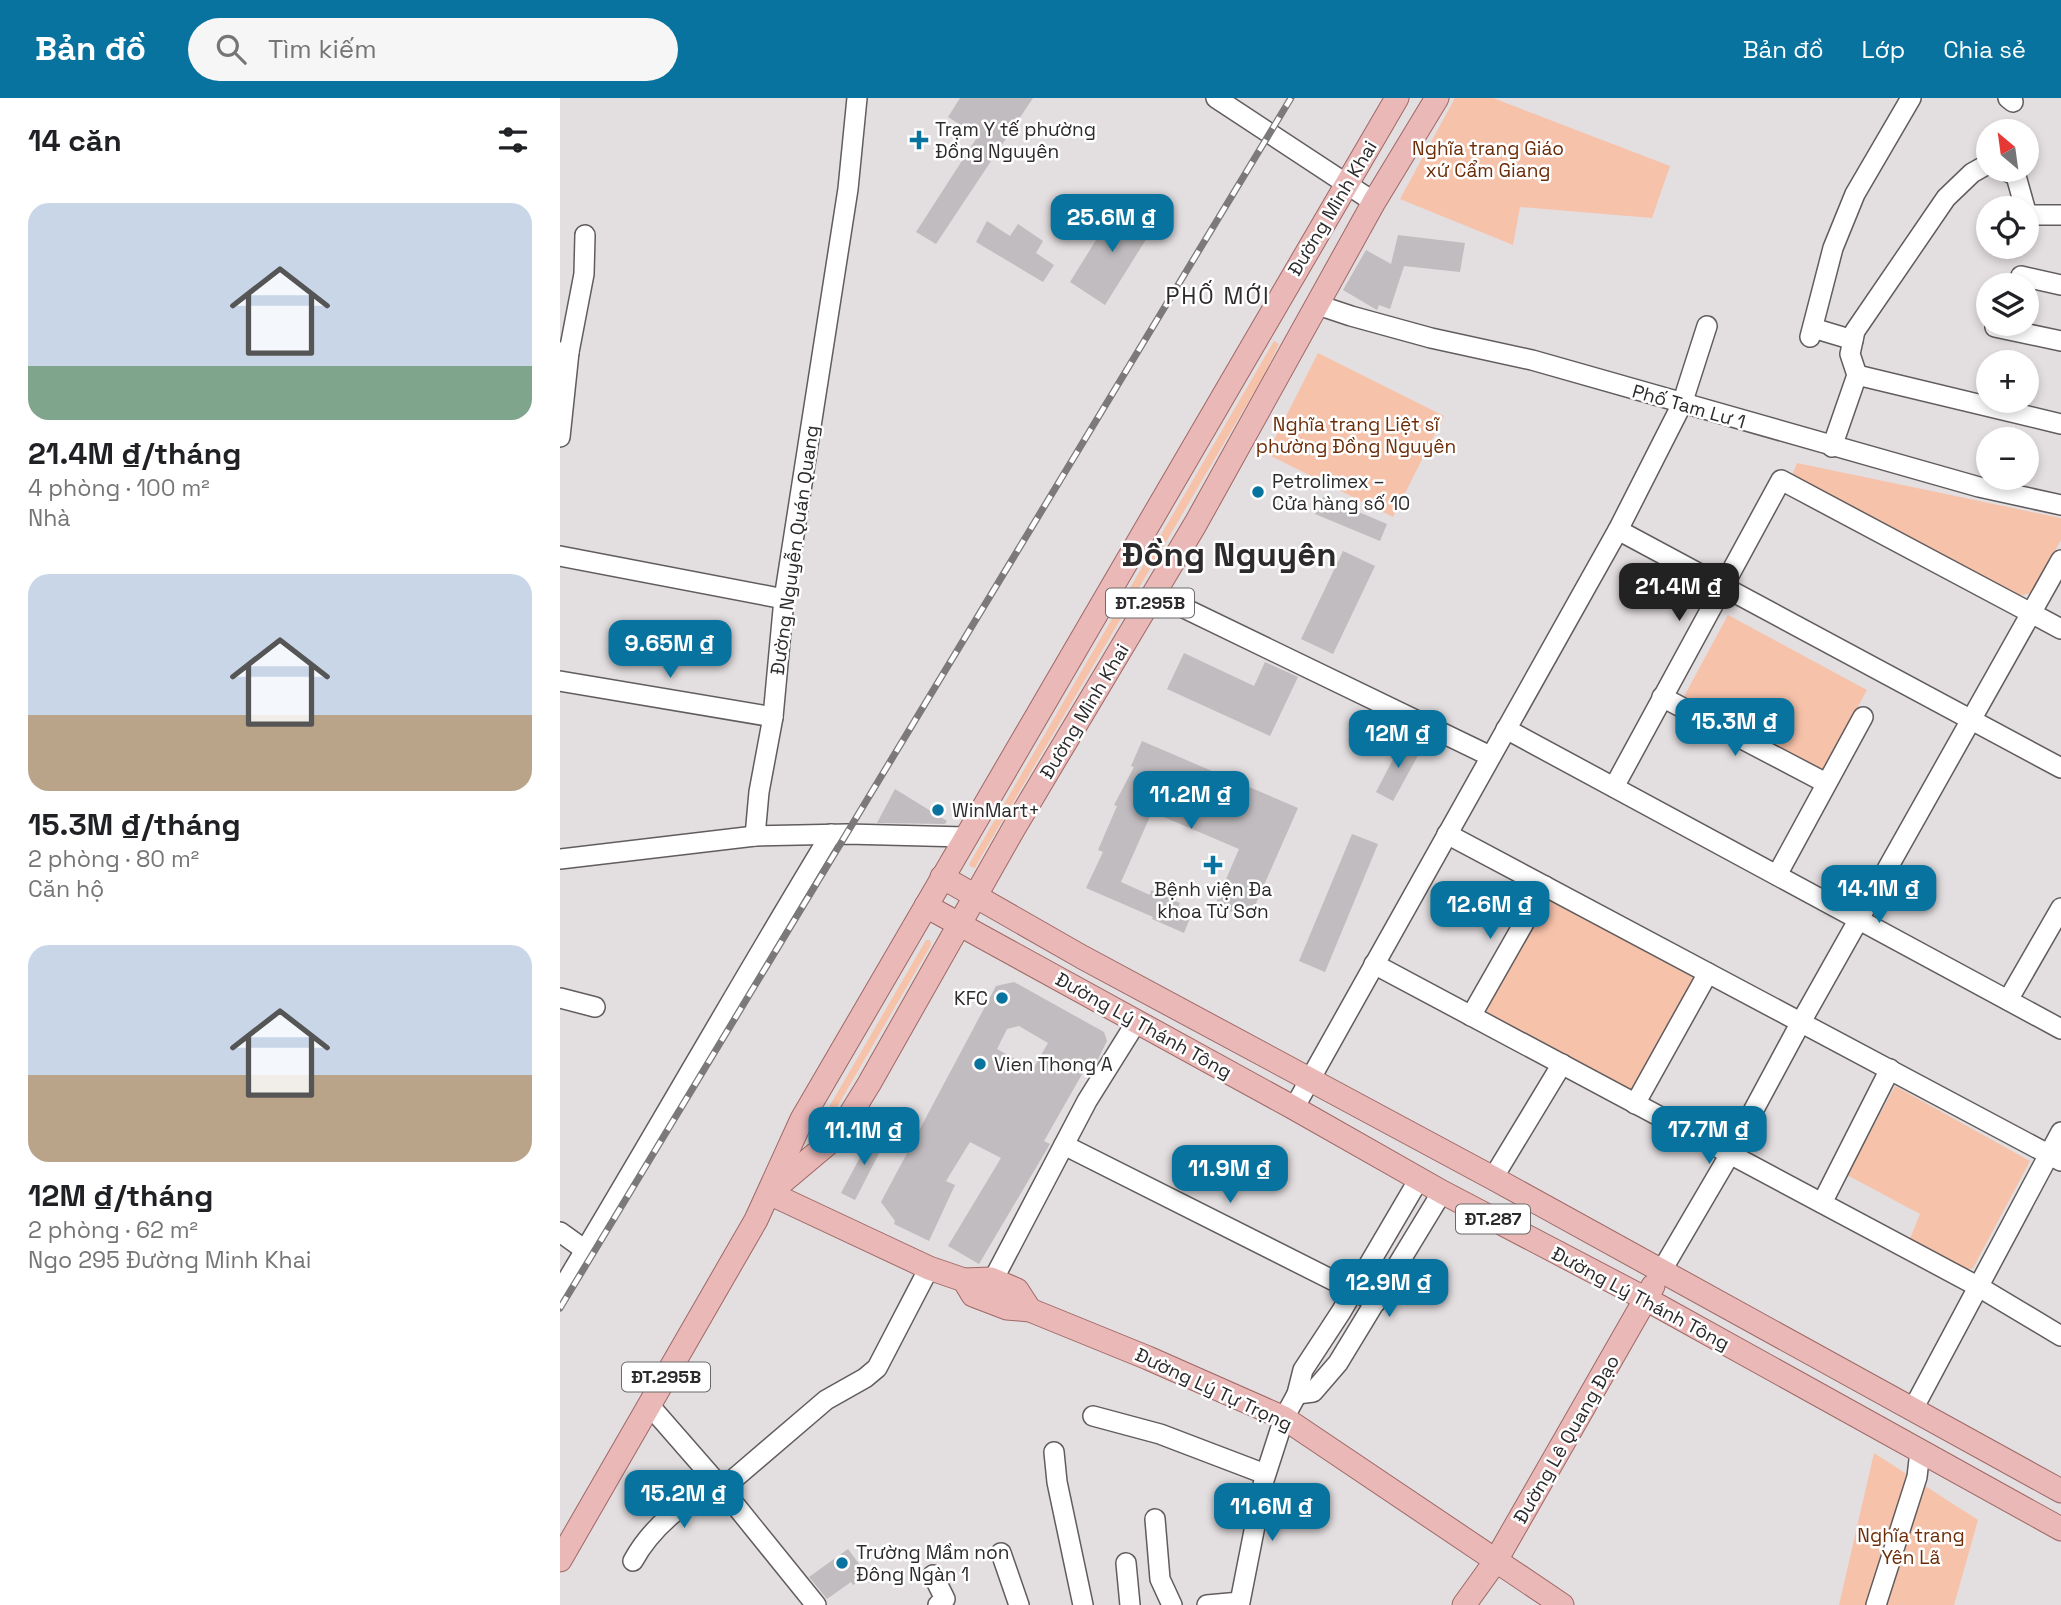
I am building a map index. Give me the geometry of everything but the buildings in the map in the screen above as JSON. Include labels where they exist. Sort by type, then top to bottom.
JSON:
[{"type":"main road","name":"Đường Minh Khai","points":[[560,1560],[756,1220],[802,1119],[1397,98]]},
{"type":"main road","name":"Đường Minh Khai","points":[[769,1193],[837,1136],[1155,594],[1374,202],[1437,98]]},
{"type":"main road","name":"Đường Lý Thánh Tông","points":[[942,877],[2061,1491]]},
{"type":"main road","name":"Đường Lý Thánh Tông","points":[[926,906],[1442,1192],[1646,1299],[2061,1529]]},
{"type":"main road","points":[[1137,1021],[1153,994]]},
{"type":"main road","name":"Đường Lý Tự Trọng","points":[[769,1193],[929,1268],[964,1280],[993,1280],[1017,1290],[1030,1310]]},
{"type":"main road","name":"Đường Lê Quang Đạo","points":[[1464,1605],[1495,1562],[1662,1270]]},
{"type":"main road","name":"Đường Lý Tự Trọng","points":[[964,1280],[973,1294],[1007,1308],[1030,1310],[1139,1354],[1284,1418],[1562,1605]]},
{"type":"street","name":"Đường Nguyễn Quán Quang","points":[[755,836],[759,792],[773,717],[784,599],[848,189],[857,98]]},
{"type":"street","points":[[1216,98],[1374,202]]},
{"type":"street","points":[[1853,340],[1811,332],[1833,248],[1855,194],[1911,98]]},
{"type":"street","points":[[1832,447],[1857,375],[1850,354],[1855,331],[1946,198],[1976,171]]},
{"type":"street","points":[[2039,213],[2061,215]]},
{"type":"street","points":[[560,437],[564,352],[584,274],[585,235]]},
{"type":"street","points":[[2039,280],[2061,285]]},
{"type":"street","name":"Phố Tam Lư 1","points":[[1318,305],[1431,338],[1532,360],[1979,487],[2061,505]]},
{"type":"street","points":[[1294,1108],[1618,530],[1682,404],[1707,326]]},
{"type":"street","points":[[2037,336],[2061,341]]},
{"type":"street","points":[[1857,375],[2061,425]]},
{"type":"street","points":[[1614,787],[1781,480],[2061,629]]},
{"type":"street","points":[[1618,530],[2061,768]]},
{"type":"street","points":[[560,555],[784,599]]},
{"type":"street","points":[[1662,1270],[1730,1154],[1801,1022],[2061,560]]},
{"type":"street","points":[[1155,594],[1490,756]]},
{"type":"street","points":[[560,681],[773,717]]},
{"type":"street","points":[[1662,697],[1826,783]]},
{"type":"street","points":[[1777,875],[1863,718]]},
{"type":"street","points":[[1507,729],[2061,1029]]},
{"type":"street","points":[[560,859],[755,836],[831,834],[965,837]]},
{"type":"street","points":[[560,1292],[632,1173],[755,958],[831,834]]},
{"type":"street","points":[[1447,834],[2055,1158]]},
{"type":"street","points":[[1471,1016],[1545,886]]},
{"type":"street","points":[[2008,1000],[2061,908]]},
{"type":"street","points":[[1374,964],[2059,1332]]},
{"type":"street","points":[[1635,1104],[1708,973]]},
{"type":"street","points":[[560,998],[595,1007]]},
{"type":"street","points":[[993,1280],[1087,1101],[1137,1021]]},
{"type":"street","points":[[1493,1178],[1562,1064]]},
{"type":"street","points":[[1822,1203],[1890,1069]]},
{"type":"street","points":[[1913,1409],[1979,1287],[2055,1158],[2061,1132]]},
{"type":"street","points":[[1064,1145],[1376,1302]]},
{"type":"street","points":[[1207,1605],[1240,1602],[1265,1474],[1284,1418],[1297,1394],[1303,1370],[1419,1179]]},
{"type":"street","points":[[1297,1394],[1313,1392],[1338,1363],[1442,1192]]},
{"type":"street","points":[[560,1232],[585,1251]]},
{"type":"street","points":[[633,1562],[644,1540],[664,1520],[719,1485],[825,1400],[865,1378],[877,1368],[929,1268]]},
{"type":"street","points":[[650,1406],[719,1485],[816,1605]]},
{"type":"street","points":[[1093,1416],[1160,1434],[1265,1474]]},
{"type":"street","points":[[1876,1605],[1917,1477],[1920,1451]]},
{"type":"street","points":[[1054,1452],[1057,1482],[1083,1605]]},
{"type":"street","points":[[1155,1519],[1160,1579],[1172,1605]]},
{"type":"street","points":[[1000,1553],[1019,1605]]},
{"type":"street","points":[[1125,1563],[1130,1605]]},
{"type":"street","points":[[933,1575],[944,1599],[938,1605]]},
{"type":"green space","name":"Nghĩa trang Giáo xứ Cẩm Giang","points":[[1455,98],[1493,98],[1670,166],[1652,218],[1520,207],[1513,245],[1400,199]]},
{"type":"green space","points":[[1274,341],[1279,344],[1264,375],[975,868],[971,867],[969,864]]},
{"type":"green space","name":"Nghĩa trang Liệt sĩ phường Đồng Nguyên","points":[[1318,353],[1444,416],[1393,517],[1267,454]]},
{"type":"green space","points":[[1797,463],[2061,518],[2061,540],[2032,593],[2013,597],[1791,478]]},
{"type":"green space","points":[[1728,615],[1867,690],[1821,774],[1682,700]]},
{"type":"green space","points":[[1549,896],[1697,980],[1630,1096],[1482,1013]]},
{"type":"green space","points":[[926,940],[930,940],[931,945],[826,1126],[819,1129],[818,1126]]},
{"type":"green space","points":[[1895,1086],[2030,1161],[1973,1268],[1959,1272],[1907,1246],[1920,1214],[1847,1175]]},
{"type":"green space","name":"Nghĩa trang Yên Lã","points":[[1874,1453],[1978,1520],[1954,1605],[1839,1605]]},
{"type":"railway","points":[[560,1308],[1291,98]]},
{"type":"place","name":"Trạm Y tế phường Đồng Nguyên","points":[[919,140]]},
{"type":"place","name":"Petrolimex – Cửa hàng số 10","points":[[1258,492]]},
{"type":"place","name":"WinMart+","points":[[938,810]]},
{"type":"place","name":"Bệnh viện Đa khoa Từ Sơn","points":[[1213,865]]},
{"type":"place","name":"KFC","points":[[1002,998]]},
{"type":"place","name":"Vien Thong A","points":[[980,1064]]},
{"type":"place","name":"Trường Mầm non Đông Ngàn 1","points":[[842,1563]]},
{"type":"district","name":"PHỐ MỚI","points":[[1218,296]]},
{"type":"district","name":"Đồng Nguyên","points":[[1229,554]]}]
